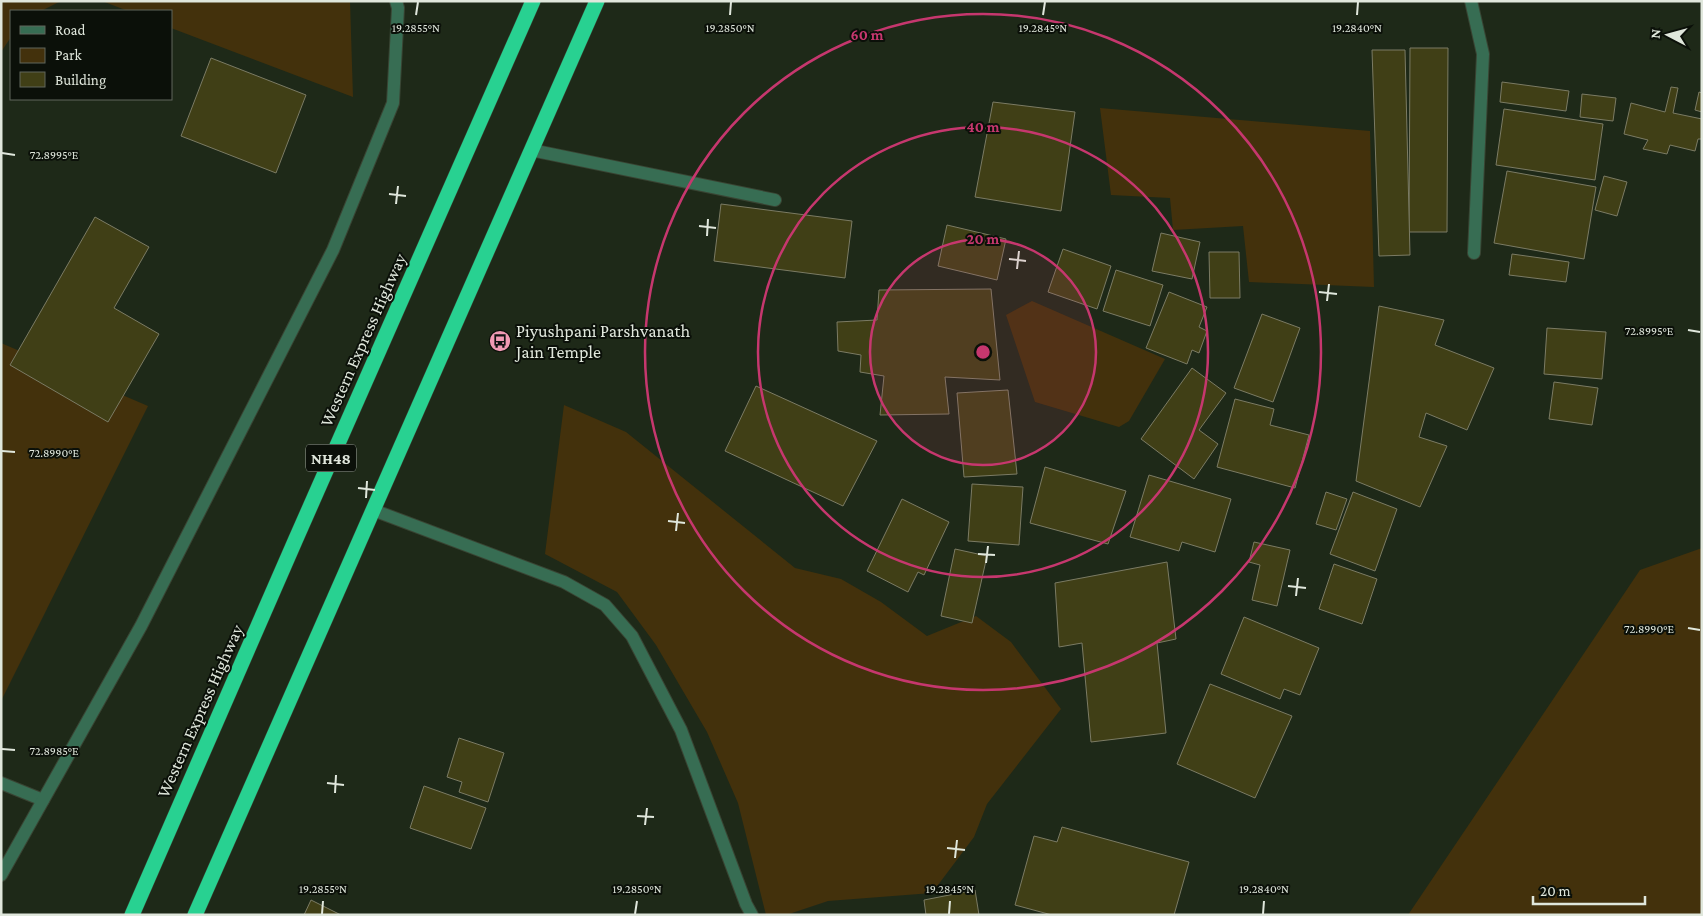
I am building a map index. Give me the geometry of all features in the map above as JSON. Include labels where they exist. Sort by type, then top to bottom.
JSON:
[{"type":"highway","name":"Western Express Highway","points":[[132,915],[533,1]]},
{"type":"highway","points":[[195,915],[597,1]]},
{"type":"street","points":[[1,876],[141,626],[333,250],[393,103],[398,8],[396,1]]},
{"type":"street","points":[[1471,1],[1483,54],[1474,253]]},
{"type":"street","points":[[531,150],[775,200]]},
{"type":"street","points":[[373,510],[564,582],[605,605],[632,636],[681,730],[746,904],[752,915]]},
{"type":"street","points":[[1,783],[43,800]]},
{"type":"green space","points":[[1,1],[61,1],[43,10],[10,10],[10,38],[1,52]]},
{"type":"green space","points":[[102,1],[350,1],[353,97],[172,28],[172,10],[125,10]]},
{"type":"green space","points":[[1100,108],[1370,131],[1374,287],[1249,282],[1243,226],[1173,230],[1170,198],[1111,195]]},
{"type":"green space","points":[[1032,301],[1165,359],[1129,421],[1119,427],[1035,402],[1006,315]]},
{"type":"green space","points":[[1,343],[148,406],[1,701]]},
{"type":"green space","points":[[564,405],[626,432],[795,568],[841,579],[881,602],[927,636],[976,616],[1011,642],[1061,709],[987,804],[974,837],[932,893],[828,901],[786,915],[766,915],[738,803],[707,732],[656,645],[617,592],[545,554]]},
{"type":"green space","points":[[1702,548],[1702,915],[1408,915],[1640,570]]},
{"type":"building","points":[[1410,48],[1448,48],[1447,232],[1409,232]]},
{"type":"building","points":[[1372,50],[1405,50],[1410,255],[1379,256]]},
{"type":"building","points":[[211,58],[306,95],[276,173],[181,136]]},
{"type":"building","points":[[1502,82],[1569,91],[1566,111],[1500,102]]},
{"type":"building","points":[[1671,87],[1678,88],[1673,113],[1702,119],[1702,139],[1698,139],[1695,151],[1670,145],[1667,154],[1643,149],[1648,140],[1624,134],[1631,103],[1665,112]]},
{"type":"building","points":[[1699,92],[1702,93],[1702,112],[1695,110]]},
{"type":"building","points":[[1582,94],[1616,98],[1613,121],[1580,117]]},
{"type":"building","points":[[993,102],[1075,112],[1061,211],[975,197]]},
{"type":"building","points":[[1504,109],[1603,124],[1595,180],[1496,165]]},
{"type":"building","points":[[1507,171],[1596,187],[1584,259],[1494,243]]},
{"type":"building","points":[[1604,176],[1627,182],[1617,216],[1595,210]]},
{"type":"building","points":[[721,204],[852,221],[845,278],[714,261]]},
{"type":"building","points":[[95,217],[149,247],[114,308],[159,334],[108,422],[10,365]]},
{"type":"building","points":[[947,225],[1006,239],[997,280],[938,266]]},
{"type":"building","points":[[1161,233],[1200,242],[1192,279],[1152,271]]},
{"type":"building","points":[[1063,249],[1111,266],[1097,309],[1048,292]]},
{"type":"building","points":[[1209,252],[1239,252],[1240,298],[1210,298]]},
{"type":"building","points":[[1512,254],[1569,262],[1566,282],[1509,275]]},
{"type":"building","points":[[1116,270],[1163,285],[1150,326],[1103,311]]},
{"type":"building","points":[[991,289],[1000,380],[945,377],[949,414],[880,415],[884,376],[860,372],[861,355],[838,351],[837,322],[877,320],[879,290]]},
{"type":"building","points":[[1169,292],[1207,307],[1199,327],[1207,331],[1199,353],[1192,350],[1187,364],[1146,348]]},
{"type":"building","points":[[1379,306],[1444,320],[1435,345],[1494,368],[1467,430],[1426,413],[1419,437],[1447,446],[1420,507],[1356,481]]},
{"type":"building","points":[[1262,314],[1300,328],[1273,402],[1234,388]]},
{"type":"building","points":[[1547,328],[1606,332],[1602,379],[1544,374]]},
{"type":"building","points":[[1192,368],[1226,393],[1199,430],[1218,444],[1194,479],[1141,439]]},
{"type":"building","points":[[1554,382],[1598,388],[1592,425],[1549,419]]},
{"type":"building","points":[[756,386],[877,441],[843,506],[725,451]]},
{"type":"building","points":[[1008,390],[1017,474],[964,477],[957,393]]},
{"type":"building","points":[[1235,399],[1274,409],[1270,425],[1309,435],[1295,488],[1217,467]]},
{"type":"building","points":[[1045,467],[1126,491],[1108,544],[1030,523]]},
{"type":"building","points":[[1149,475],[1231,499],[1215,552],[1182,542],[1179,551],[1130,537]]},
{"type":"building","points":[[972,484],[1023,487],[1019,545],[968,541]]},
{"type":"building","points":[[1326,492],[1347,499],[1336,530],[1316,524]]},
{"type":"building","points":[[1353,492],[1397,509],[1375,571],[1330,554]]},
{"type":"building","points":[[902,499],[949,522],[924,575],[918,572],[908,592],[867,571]]},
{"type":"building","points":[[1254,542],[1290,550],[1277,606],[1252,600],[1260,565],[1249,562]]},
{"type":"building","points":[[955,549],[987,556],[972,623],[941,616]]},
{"type":"building","points":[[1167,562],[1176,639],[1157,643],[1166,733],[1091,742],[1082,643],[1059,647],[1055,583]]},
{"type":"building","points":[[1334,564],[1377,579],[1362,624],[1319,609]]},
{"type":"building","points":[[1244,617],[1319,648],[1300,695],[1284,689],[1280,699],[1221,674]]},
{"type":"building","points":[[1210,684],[1292,716],[1255,798],[1177,764]]},
{"type":"building","points":[[459,738],[504,753],[488,802],[459,792],[462,782],[447,777]]},
{"type":"building","points":[[424,786],[486,808],[471,849],[410,828]]},
{"type":"building","points":[[1062,827],[1189,862],[1174,915],[1052,915],[1015,905],[1034,836],[1057,842]]},
{"type":"building","points":[[975,890],[979,915],[926,915],[924,900]]},
{"type":"building","points":[[311,900],[341,915],[304,915]]},
{"type":"place","name":"Piyushpani Parshvanath Jain Temple","points":[[500,341]]}]
